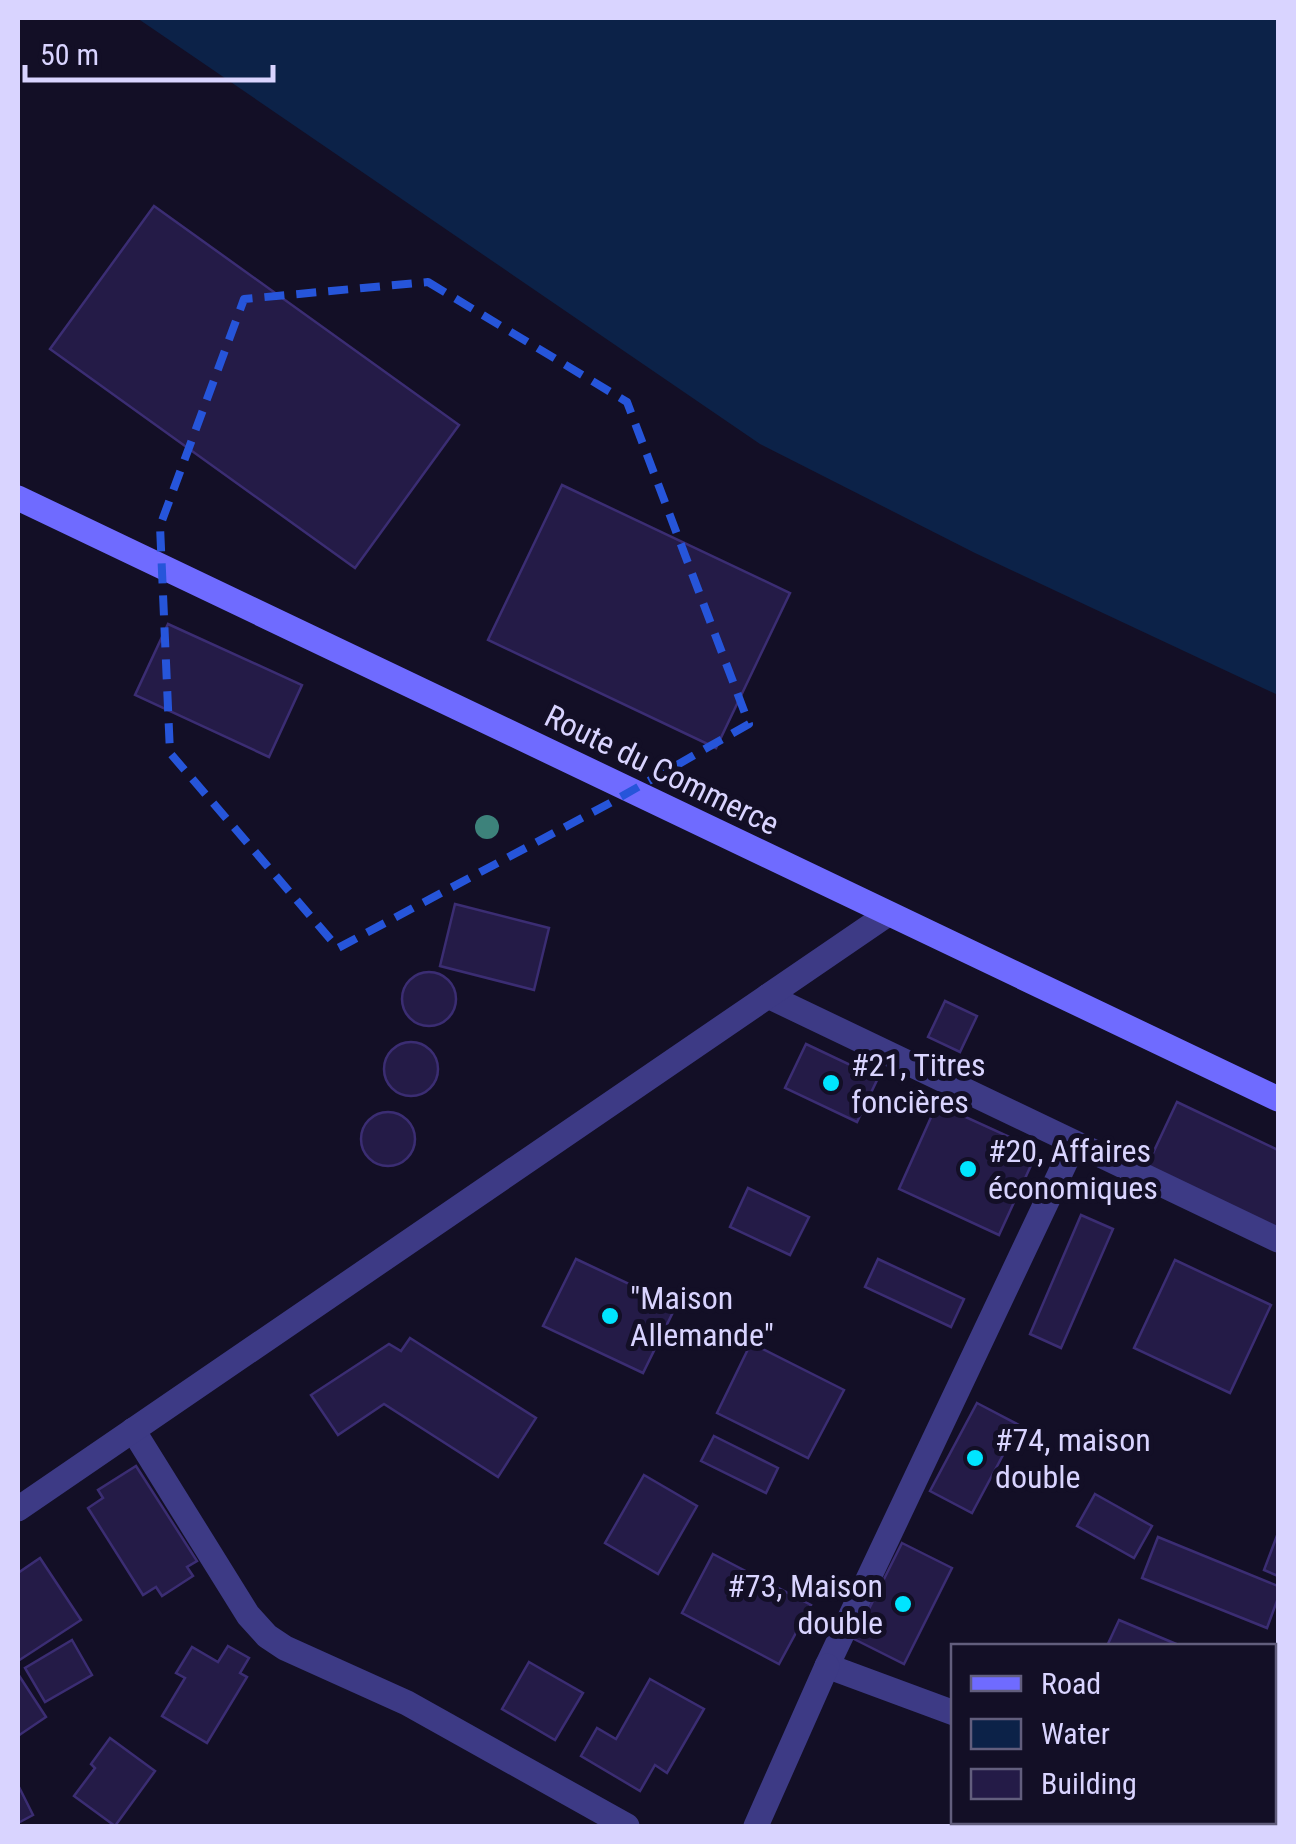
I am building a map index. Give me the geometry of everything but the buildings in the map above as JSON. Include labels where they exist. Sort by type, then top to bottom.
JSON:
[{"type":"street","name":"Route du Commerce","points":[[18,498],[1278,1099]]},
{"type":"street","points":[[18,1510],[888,914]]},
{"type":"street","points":[[768,996],[1278,1240]]},
{"type":"street","points":[[756,1826],[827,1666],[1074,1144]]},
{"type":"street","points":[[133,1430],[248,1616],[267,1636],[407,1703],[626,1826]]},
{"type":"street","points":[[827,1666],[951,1712]]},
{"type":"highlighted area","points":[[428,282],[627,402],[749,724],[338,948],[170,753],[160,526],[244,299]]},
{"type":"water","points":[[137,18],[1278,18],[1278,695],[975,553],[760,444]]},
{"type":"place","name":"#21, Titres foncières","points":[[831,1083]]},
{"type":"place","name":"#20, Affaires économiques","points":[[968,1169]]},
{"type":"place","name":"\"Maison Allemande\"","points":[[610,1316]]},
{"type":"place","name":"#74, maison double","points":[[975,1458]]},
{"type":"place","name":"#73, Maison double","points":[[903,1604]]}]
